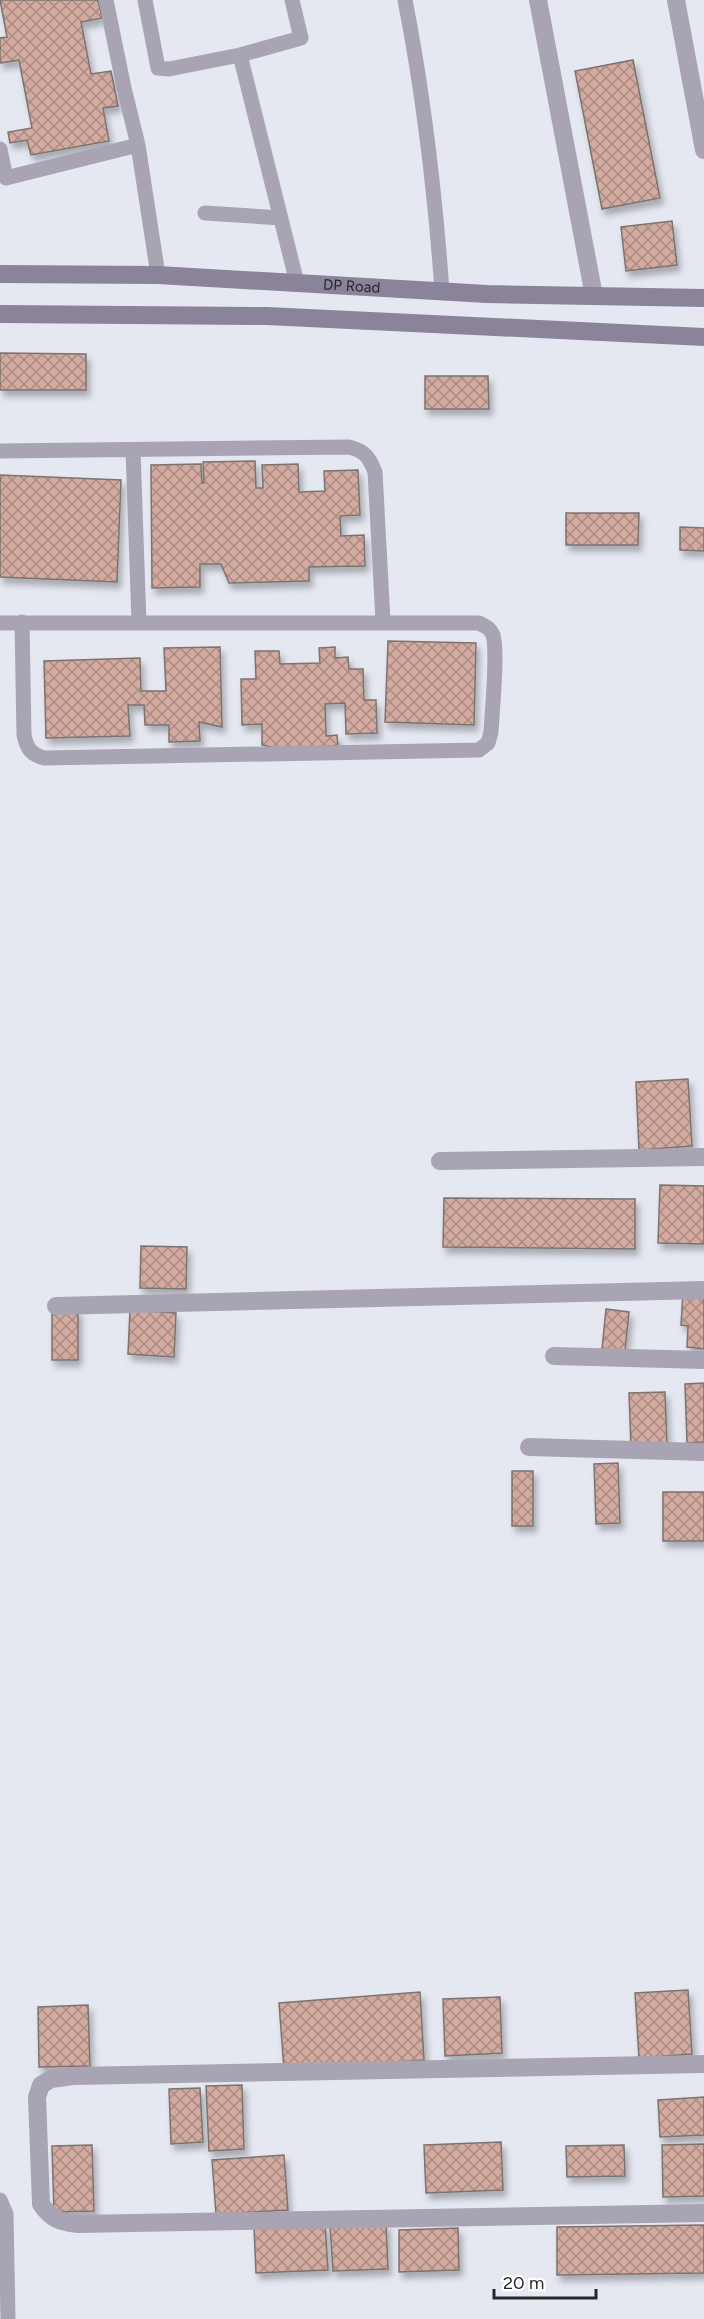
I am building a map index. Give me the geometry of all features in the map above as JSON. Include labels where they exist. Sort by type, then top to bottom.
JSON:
[{"type":"street","points":[[538,0],[594,296]]},
{"type":"street","points":[[676,0],[704,150]]},
{"type":"street","name":"DP Road","points":[[0,274],[158,275],[442,291],[704,298]]},
{"type":"street","points":[[0,314],[267,316],[704,337]]},
{"type":"street","points":[[440,1161],[704,1157]]},
{"type":"street","points":[[56,1306],[704,1290]]},
{"type":"street","points":[[554,1356],[704,1360]]},
{"type":"street","points":[[530,1447],[704,1452]]},
{"type":"street","points":[[704,2064],[73,2076],[51,2079],[41,2085],[37,2097],[41,2204],[48,2214],[59,2222],[704,2213]]},
{"type":"lane","points":[[106,0],[138,145],[158,275]]},
{"type":"lane","points":[[145,0],[158,68],[169,69],[240,55],[301,38],[292,0]]},
{"type":"lane","points":[[405,0],[418,64],[433,170],[442,291]]},
{"type":"lane","points":[[240,55],[297,283]]},
{"type":"lane","points":[[0,150],[6,178],[138,145]]},
{"type":"lane","points":[[205,213],[281,218]]},
{"type":"lane","points":[[0,451],[349,447],[363,451],[370,459],[375,472],[383,621]]},
{"type":"lane","points":[[133,450],[139,622]]},
{"type":"lane","points":[[0,622],[383,621],[479,623],[493,634],[491,732],[488,744],[479,750],[44,758],[33,755],[27,747],[24,735],[22,622]]},
{"type":"lane","points":[[0,2200],[6,2214],[8,2319]]},
{"type":"building","points":[[0,0],[98,0],[102,18],[81,22],[91,74],[111,71],[118,106],[103,108],[109,141],[31,155],[27,140],[10,143],[8,132],[32,128],[19,60],[0,63],[0,38],[7,37]]},
{"type":"building","points":[[633,60],[660,198],[602,209],[575,71]]},
{"type":"building","points":[[672,221],[677,265],[626,271],[621,227]]},
{"type":"building","points":[[0,353],[86,354],[86,390],[0,390]]},
{"type":"building","points":[[425,376],[488,376],[489,409],[425,409]]},
{"type":"building","points":[[255,461],[256,488],[263,488],[262,465],[298,464],[299,492],[325,491],[324,471],[358,470],[360,515],[340,516],[341,536],[364,535],[365,566],[309,567],[309,581],[229,583],[221,564],[200,564],[200,587],[152,588],[151,465],[201,464],[202,483],[204,483],[203,462]]},
{"type":"building","points":[[0,475],[121,480],[117,582],[0,577]]},
{"type":"building","points":[[566,513],[639,513],[638,545],[566,545]]},
{"type":"building","points":[[680,527],[704,528],[704,551],[680,550]]},
{"type":"building","points":[[388,641],[476,643],[474,725],[385,722]]},
{"type":"building","points":[[220,647],[222,727],[199,722],[200,741],[169,742],[169,725],[145,725],[144,705],[128,705],[130,736],[46,738],[44,661],[140,658],[141,691],[166,691],[164,648]]},
{"type":"building","points":[[335,647],[335,658],[348,657],[349,669],[363,669],[364,700],[376,700],[377,733],[346,734],[345,703],[325,704],[326,736],[337,735],[338,746],[275,748],[262,745],[262,724],[242,725],[241,679],[256,679],[255,651],[279,651],[280,664],[320,663],[319,648]]},
{"type":"building","points":[[688,1079],[692,1146],[639,1150],[636,1082]]},
{"type":"building","points":[[660,1185],[704,1186],[704,1244],[658,1243]]},
{"type":"building","points":[[444,1198],[635,1199],[635,1249],[443,1247]]},
{"type":"building","points":[[141,1246],[187,1247],[186,1289],[140,1288]]},
{"type":"building","points":[[683,1292],[704,1294],[704,1349],[687,1347],[688,1326],[681,1325]]},
{"type":"building","points":[[606,1309],[629,1312],[625,1351],[602,1349]]},
{"type":"building","points":[[52,1310],[78,1310],[78,1360],[52,1360]]},
{"type":"building","points":[[130,1310],[176,1313],[174,1357],[128,1354]]},
{"type":"building","points":[[704,1383],[704,1442],[687,1443],[685,1384]]},
{"type":"building","points":[[665,1392],[667,1446],[631,1447],[629,1393]]},
{"type":"building","points":[[618,1463],[620,1523],[596,1524],[594,1464]]},
{"type":"building","points":[[512,1471],[533,1471],[533,1526],[512,1526]]},
{"type":"building","points":[[663,1492],[704,1492],[704,1541],[663,1541]]},
{"type":"building","points":[[688,1990],[692,2054],[639,2058],[635,1993]]},
{"type":"building","points":[[420,1992],[424,2060],[284,2070],[279,2003]]},
{"type":"building","points":[[500,1997],[502,2053],[445,2056],[443,1999]]},
{"type":"building","points":[[88,2005],[90,2066],[39,2067],[38,2007]]},
{"type":"building","points":[[242,2085],[244,2149],[209,2151],[206,2086]]},
{"type":"building","points":[[200,2088],[203,2142],[171,2144],[169,2089]]},
{"type":"building","points":[[704,2097],[704,2135],[660,2137],[658,2100]]},
{"type":"building","points":[[501,2142],[503,2190],[426,2193],[424,2145]]},
{"type":"building","points":[[704,2144],[704,2196],[663,2197],[662,2145]]},
{"type":"building","points":[[92,2145],[94,2211],[54,2212],[52,2146]]},
{"type":"building","points":[[624,2145],[625,2176],[567,2177],[566,2146]]},
{"type":"building","points":[[284,2155],[288,2210],[216,2214],[212,2160]]},
{"type":"building","points":[[386,2223],[388,2269],[333,2271],[330,2225]]},
{"type":"building","points":[[325,2224],[328,2270],[256,2273],[254,2227]]},
{"type":"building","points":[[704,2225],[704,2273],[557,2275],[557,2227]]},
{"type":"building","points":[[458,2228],[459,2270],[399,2272],[399,2230]]}]
